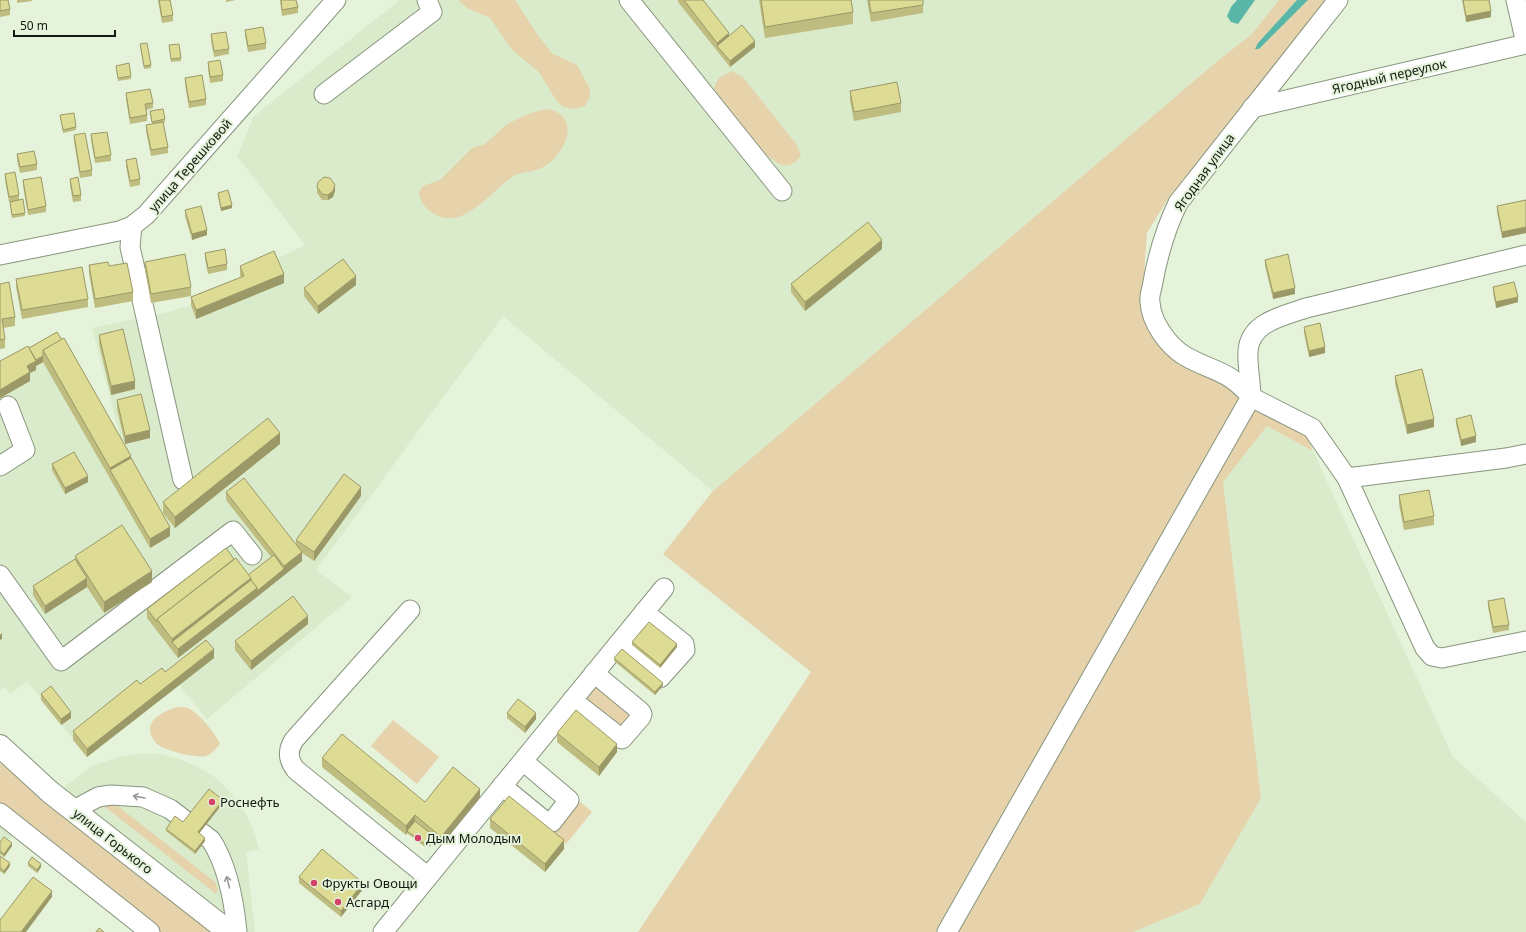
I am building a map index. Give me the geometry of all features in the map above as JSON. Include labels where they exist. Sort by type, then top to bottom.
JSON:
[{"type":"main road","name":"улица Горького","points":[[0,746],[74,810],[229,932]]},
{"type":"street","name":"улица Терешковой","points":[[0,255],[119,231],[132,226],[146,216],[336,0]]},
{"type":"street","points":[[324,94],[432,12],[427,0]]},
{"type":"street","points":[[629,0],[782,191]]},
{"type":"street","name":"Ягодная улица","points":[[1251,397],[1240,384],[1228,375],[1184,356],[1169,343],[1156,322],[1150,301],[1167,227],[1178,203],[1338,0]]},
{"type":"street","points":[[1516,0],[1526,43]]},
{"type":"street","name":"Ягодный переулок","points":[[1252,108],[1526,43]]},
{"type":"street","points":[[132,226],[130,247],[183,480]]},
{"type":"street","points":[[947,932],[1251,397],[1248,351],[1252,338],[1259,327],[1272,320],[1306,308],[1526,255]]},
{"type":"street","points":[[1251,397],[1312,428],[1346,478],[1425,648],[1432,656],[1442,658],[1526,642]]},
{"type":"street","points":[[0,466],[25,450],[8,406]]},
{"type":"street","points":[[1346,478],[1506,458],[1526,454]]},
{"type":"street","points":[[0,575],[61,661],[233,531],[252,555]]},
{"type":"street","points":[[383,932],[664,588]]},
{"type":"street","points":[[410,610],[294,740],[289,750],[289,756],[296,770],[428,877]]},
{"type":"street","points":[[618,644],[660,678],[680,655],[684,650],[684,644],[644,612]]},
{"type":"street","points":[[572,700],[619,738],[626,736],[642,714],[640,710],[594,673]]},
{"type":"street","points":[[502,786],[546,822],[549,823],[556,817],[569,800],[523,761]]},
{"type":"street","points":[[74,810],[98,796],[111,794],[143,797],[170,808],[211,840],[215,847],[228,881],[237,932]]},
{"type":"street","points":[[0,813],[150,932]]},
{"type":"shaded area","points":[[400,0],[1279,0],[1252,34],[1215,63],[713,491],[503,316],[316,570],[352,597],[207,719],[179,685],[87,757],[27,681],[10,694],[5,687],[0,691],[0,370],[57,338],[125,455],[92,328],[168,312],[191,305],[305,245],[237,156],[254,116]]},
{"type":"shaded area","points":[[458,0],[515,0],[539,37],[553,54],[577,65],[590,89],[590,97],[585,106],[574,109],[563,107],[556,100],[539,72],[512,50],[490,18],[467,8]]},
{"type":"shaded area","points":[[1279,0],[1297,0],[1258,43],[1259,49],[1308,0],[1326,0],[1168,199],[1147,233],[1143,288],[1144,310],[1229,387],[1306,433],[1313,451],[1267,426],[1223,482],[1261,798],[1200,904],[1133,932],[638,932],[811,672],[663,554],[713,491],[1215,63],[1252,34]]},
{"type":"shaded area","points":[[732,71],[743,77],[797,145],[801,156],[795,162],[790,165],[782,165],[774,161],[754,143],[724,106],[714,87],[719,78]]},
{"type":"shaded area","points":[[546,109],[557,112],[564,118],[567,126],[567,135],[564,145],[551,161],[539,169],[512,177],[485,200],[464,215],[453,218],[442,217],[431,212],[424,205],[421,201],[419,192],[423,186],[440,180],[472,148],[485,144],[507,124],[531,113]]},
{"type":"shaded area","points":[[1267,426],[1313,451],[1453,757],[1526,822],[1526,932],[1133,932],[1200,904],[1261,798],[1223,482]]},
{"type":"shaded area","points":[[595,682],[635,715],[622,731],[582,699]]},
{"type":"shaded area","points":[[178,707],[192,710],[211,729],[220,744],[216,749],[202,757],[172,751],[156,743],[151,736],[151,724],[160,715]]},
{"type":"shaded area","points":[[393,720],[439,757],[417,784],[371,746]]},
{"type":"shaded area","points":[[159,754],[176,758],[196,766],[216,778],[242,807],[252,826],[259,849],[246,852],[255,932],[245,932],[59,791],[92,766],[121,756]]},
{"type":"shaded area","points":[[0,763],[214,932],[159,932],[0,807]]},
{"type":"shaded area","points":[[579,801],[592,812],[566,844],[553,833]]},
{"type":"shaded area","points":[[99,802],[115,804],[215,882],[218,889],[216,894]]},
{"type":"shaded area","points":[[0,821],[15,832],[7,842],[0,845]]},
{"type":"water","points":[[1237,0],[1255,0],[1238,24],[1231,22],[1227,16],[1231,7]]},
{"type":"water","points":[[1297,0],[1308,0],[1259,49],[1255,49],[1258,43]]},
{"type":"building","points":[[0,0],[8,0],[10,9],[0,11]]},
{"type":"building","points":[[159,0],[170,0],[173,15],[162,17]]},
{"type":"building","points":[[281,0],[296,0],[298,7],[282,10]]},
{"type":"building","points":[[684,0],[703,0],[729,33],[717,43]]},
{"type":"building","points":[[761,0],[851,0],[853,12],[765,27]]},
{"type":"building","points":[[869,0],[923,0],[923,5],[871,13]]},
{"type":"building","points":[[1463,0],[1489,0],[1491,11],[1466,16]]},
{"type":"building","points":[[742,25],[755,41],[730,61],[717,46]]},
{"type":"building","points":[[263,27],[266,43],[248,46],[245,30]]},
{"type":"building","points":[[226,32],[229,49],[214,51],[211,34]]},
{"type":"building","points":[[147,43],[151,65],[144,66],[140,44]]},
{"type":"building","points":[[179,44],[181,58],[171,59],[169,45]]},
{"type":"building","points":[[220,60],[223,75],[210,77],[208,62]]},
{"type":"building","points":[[129,63],[131,76],[118,78],[116,66]]},
{"type":"building","points":[[202,75],[206,99],[189,102],[185,78]]},
{"type":"building","points":[[897,82],[901,103],[854,112],[850,91]]},
{"type":"building","points":[[150,89],[153,103],[145,104],[147,115],[130,118],[126,93]]},
{"type":"building","points":[[163,109],[165,119],[152,122],[150,111]]},
{"type":"building","points":[[74,113],[76,127],[63,130],[60,115]]},
{"type":"building","points":[[163,122],[168,147],[151,150],[146,125]]},
{"type":"building","points":[[107,132],[111,155],[95,158],[91,134]]},
{"type":"building","points":[[85,133],[92,170],[80,172],[74,135]]},
{"type":"building","points":[[34,151],[37,164],[20,167],[17,154]]},
{"type":"building","points":[[136,158],[140,179],[130,181],[126,160]]},
{"type":"building","points":[[15,172],[19,195],[9,197],[5,174]]},
{"type":"building","points":[[41,177],[46,206],[28,210],[23,180]]},
{"type":"building","points":[[78,177],[81,195],[73,196],[70,179]]},
{"type":"building","points":[[324,177],[330,178],[335,185],[333,191],[328,195],[322,194],[317,187],[318,182]]},
{"type":"building","points":[[228,190],[232,205],[221,208],[218,193]]},
{"type":"building","points":[[23,199],[25,213],[12,215],[10,202]]},
{"type":"building","points":[[1526,200],[1526,227],[1502,232],[1497,206]]},
{"type":"building","points":[[201,206],[207,230],[192,234],[185,210]]},
{"type":"building","points":[[868,222],[882,240],[805,302],[791,284]]},
{"type":"building","points":[[225,249],[227,264],[208,268],[205,253]]},
{"type":"building","points":[[274,251],[284,274],[196,310],[191,297],[244,276],[240,266]]},
{"type":"building","points":[[185,254],[191,287],[151,294],[145,262]]},
{"type":"building","points":[[1288,254],[1295,288],[1273,293],[1265,260]]},
{"type":"building","points":[[343,259],[356,276],[318,306],[304,288]]},
{"type":"building","points":[[108,262],[109,266],[127,263],[133,292],[95,299],[89,265]]},
{"type":"building","points":[[82,267],[88,299],[22,310],[16,279]]},
{"type":"building","points":[[9,282],[15,317],[2,319],[5,339],[0,340],[0,284]]},
{"type":"building","points":[[1514,282],[1518,297],[1496,302],[1493,287]]},
{"type":"building","points":[[1320,323],[1325,347],[1309,351],[1304,327]]},
{"type":"building","points":[[123,329],[135,381],[111,386],[99,335]]},
{"type":"building","points":[[57,332],[62,340],[43,350],[43,356],[36,360],[29,348]]},
{"type":"building","points":[[64,338],[131,456],[110,468],[43,350]]},
{"type":"building","points":[[28,346],[36,361],[27,366],[30,372],[0,390],[0,361]]},
{"type":"building","points":[[1422,369],[1434,419],[1407,425],[1395,376]]},
{"type":"building","points":[[141,394],[150,430],[125,436],[117,400]]},
{"type":"building","points":[[1471,415],[1476,436],[1461,440],[1456,419]]},
{"type":"building","points":[[268,418],[280,433],[175,517],[163,502]]},
{"type":"building","points":[[74,452],[88,476],[65,488],[52,464]]},
{"type":"building","points":[[131,458],[170,527],[150,539],[110,470]]},
{"type":"building","points":[[344,474],[361,487],[314,552],[296,540]]},
{"type":"building","points":[[244,478],[302,552],[284,566],[226,492]]},
{"type":"building","points":[[1429,490],[1434,516],[1404,522],[1399,495]]},
{"type":"building","points":[[122,525],[152,571],[104,602],[75,556]]},
{"type":"building","points":[[226,548],[234,559],[157,619],[157,622],[147,609]]},
{"type":"building","points":[[274,555],[284,569],[257,591],[257,588],[248,575]]},
{"type":"building","points":[[236,558],[251,578],[172,639],[157,619]]},
{"type":"building","points":[[75,559],[87,578],[45,606],[33,586]]},
{"type":"building","points":[[251,580],[257,588],[178,649],[172,642]]},
{"type":"building","points":[[293,596],[308,616],[251,661],[235,641]]},
{"type":"building","points":[[1504,598],[1509,625],[1493,627],[1488,601]]},
{"type":"building","points":[[649,622],[677,644],[660,665],[632,642]]},
{"type":"building","points":[[206,640],[214,649],[87,749],[73,731],[137,680],[140,684],[162,668],[165,672]]},
{"type":"building","points":[[622,649],[663,683],[655,692],[614,658]]},
{"type":"building","points":[[51,686],[71,712],[61,719],[41,694]]},
{"type":"building","points":[[518,699],[536,713],[525,727],[507,713]]},
{"type":"building","points":[[576,710],[617,744],[599,767],[557,733]]},
{"type":"building","points":[[342,734],[425,802],[453,767],[480,789],[441,837],[415,815],[406,826],[322,758]]},
{"type":"building","points":[[209,789],[223,800],[198,832],[205,838],[195,851],[166,829],[175,816],[183,822]]},
{"type":"building","points":[[509,796],[564,840],[545,864],[490,819]]},
{"type":"building","points":[[415,821],[436,838],[430,844],[425,844],[407,831]]},
{"type":"building","points":[[4,837],[12,843],[4,854],[0,851],[0,842]]},
{"type":"building","points":[[322,849],[363,883],[341,911],[299,877]]},
{"type":"building","points":[[0,856],[10,863],[4,871],[0,868]]},
{"type":"building","points":[[32,857],[41,864],[37,870],[28,863]]},
{"type":"building","points":[[33,877],[52,891],[21,932],[0,932],[0,920]]},
{"type":"building","points":[[99,928],[104,932],[96,932]]},
{"type":"place","name":"Роснефть","points":[[212,802]]},
{"type":"place","name":"Дым Молодым","points":[[418,838]]},
{"type":"place","name":"Фрукты Овощи","points":[[314,883]]},
{"type":"place","name":"Асгард","points":[[338,902]]}]
